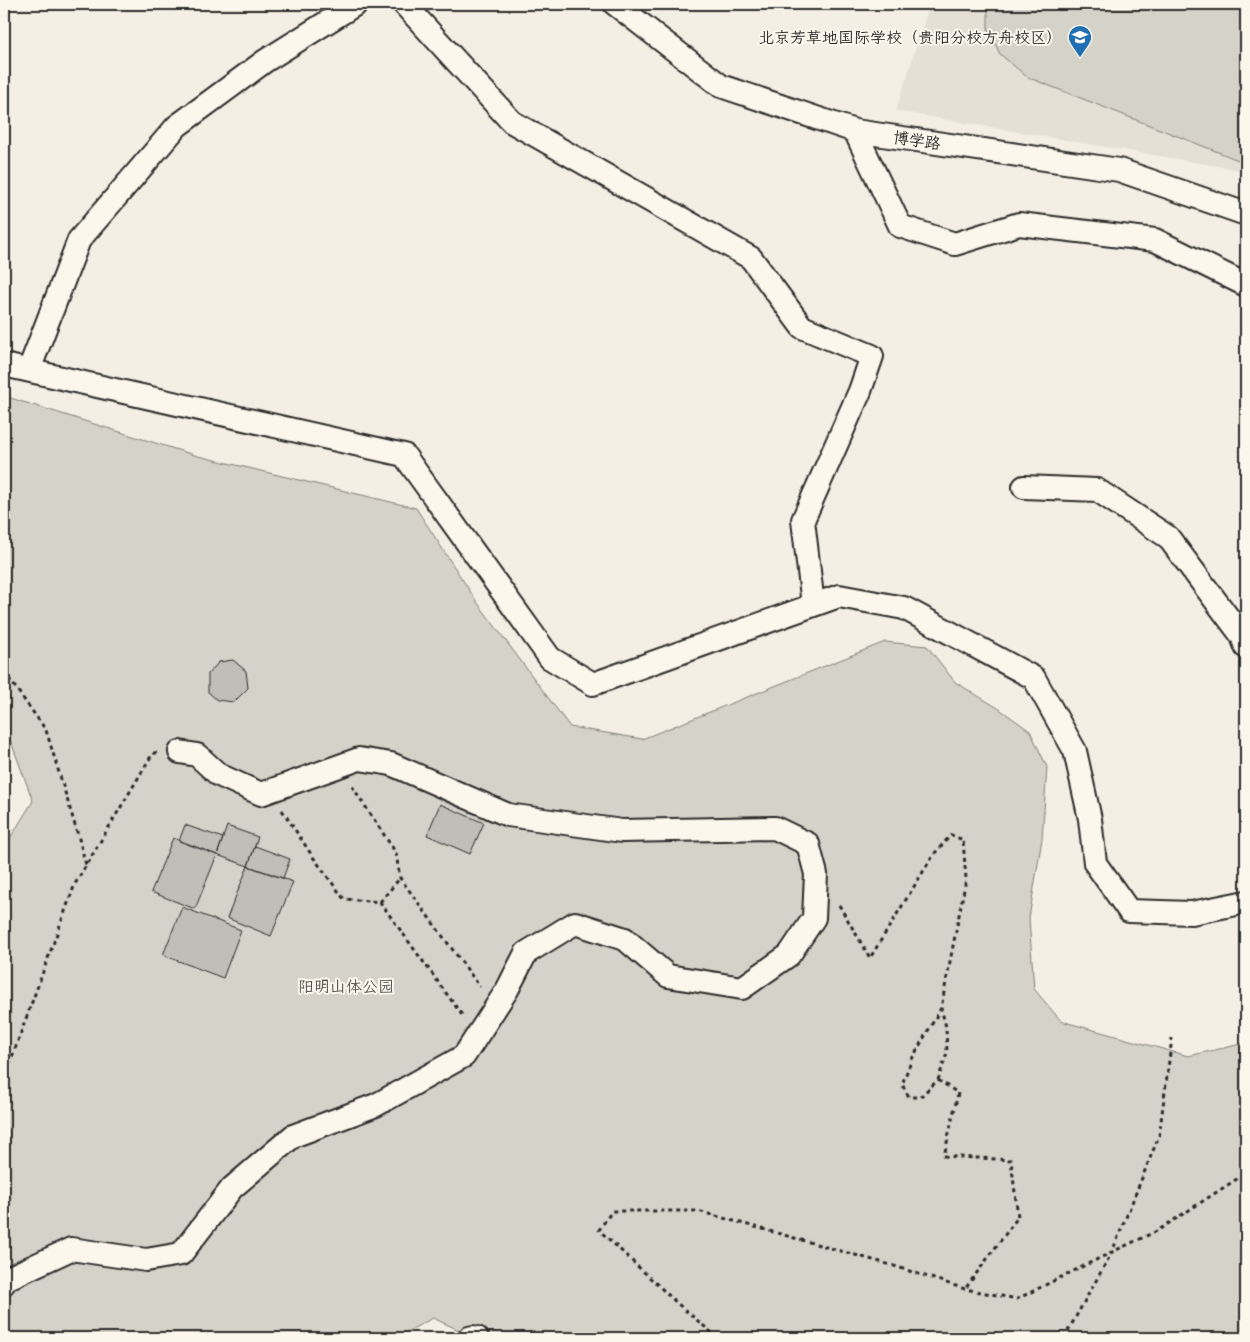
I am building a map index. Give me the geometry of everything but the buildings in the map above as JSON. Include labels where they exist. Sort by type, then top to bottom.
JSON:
[{"type":"street","points":[[29,370],[79,240],[177,126],[265,61],[356,4]]},
{"type":"street","points":[[404,4],[512,122],[751,258],[802,327],[872,356],[860,391],[803,520],[813,605]]},
{"type":"street","name":"博学路","points":[[616,4],[721,86],[855,131],[1119,170],[1246,214]]},
{"type":"street","points":[[855,131],[900,226],[955,244],[1020,224],[1155,240],[1246,285]]},
{"type":"street","points":[[4,365],[404,455],[550,658],[593,684],[839,596],[904,608],[1034,678],[1075,751],[1090,819],[1095,862],[1129,911],[1192,913],[1246,902]]},
{"type":"street","points":[[1024,487],[1097,490],[1168,537],[1242,636],[1246,647]]},
{"type":"street","points":[[4,1283],[6,1279],[71,1249],[146,1260],[181,1254],[232,1188],[294,1136],[376,1105],[464,1056],[507,990],[526,953],[575,923],[625,938],[668,976],[742,988],[789,955],[814,918],[816,874],[808,844],[775,828],[622,831],[508,815],[391,764],[359,759],[261,794],[219,775],[197,755],[180,752]]},
{"type":"street","points":[[469,1338],[472,1336],[477,1338]]},
{"type":"path","points":[[4,672],[46,730],[86,866]]},
{"type":"path","points":[[4,1079],[75,884],[152,753],[180,752]]},
{"type":"path","points":[[339,766],[396,852],[400,878],[496,1008]]},
{"type":"path","points":[[270,791],[313,857],[344,899],[380,902],[477,1036]]},
{"type":"path","points":[[816,891],[836,901],[870,958],[934,854],[952,835],[963,840],[966,879],[941,1008],[913,1057],[902,1084],[909,1097],[920,1097],[938,1080],[947,1053],[946,1027],[941,1008]]},
{"type":"path","points":[[380,902],[400,878]]},
{"type":"path","points":[[1064,1338],[1112,1252],[1159,1136],[1172,1038]]},
{"type":"path","points":[[938,1080],[958,1093],[944,1156],[1011,1160],[1018,1217],[965,1290]]},
{"type":"path","points":[[718,1338],[678,1304],[600,1230],[612,1210],[698,1212],[891,1265],[965,1290],[1017,1299],[1157,1231],[1246,1173]]},
{"type":"shaded area","name":"北京芳草地国际学校（贵阳分校方舟校区）","points":[[930,4],[1246,4],[1246,171],[896,111]]},
{"type":"green space","points":[[988,4],[1246,4],[1246,163],[1027,77],[1000,54],[988,29]]},
{"type":"green space","name":"阳明山体公园","points":[[4,396],[194,455],[416,508],[477,602],[570,727],[642,739],[885,642],[927,646],[955,682],[998,708],[1030,731],[1047,767],[1042,839],[1029,918],[1034,989],[1061,1021],[1188,1056],[1246,1043],[1246,1338],[476,1338],[433,1318],[395,1338],[4,1338],[4,848],[33,801],[4,723]]},
{"type":"place","name":"北京芳草地国际学校（贵阳分校方舟校区）","points":[[1080,58]]}]
